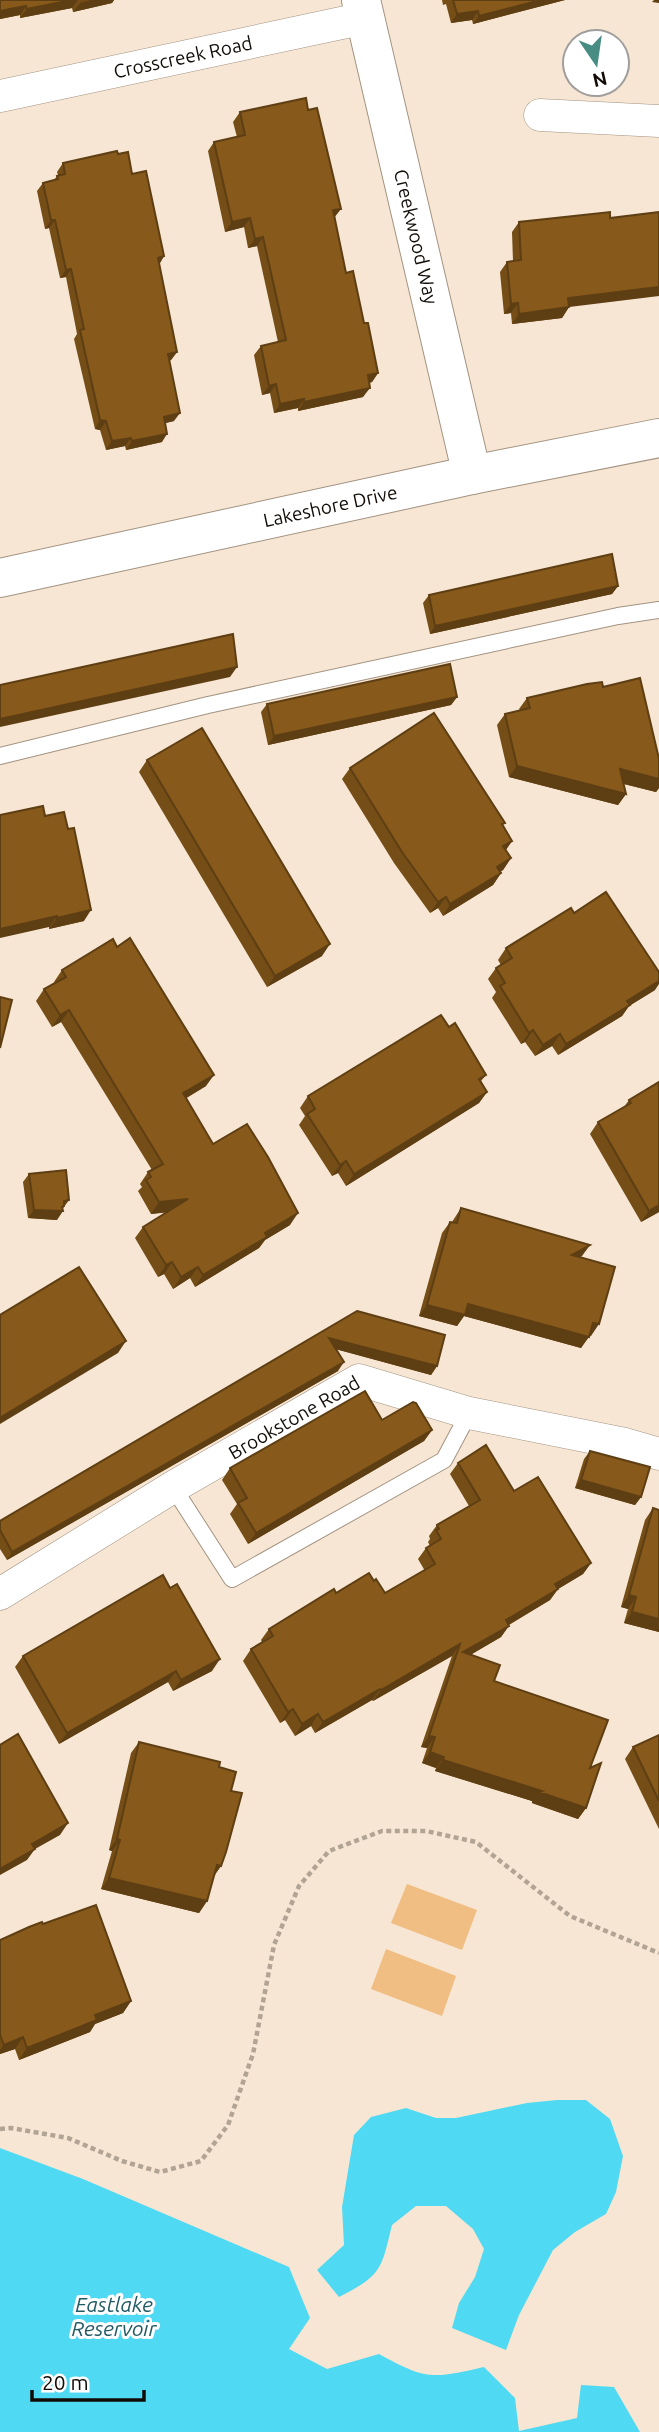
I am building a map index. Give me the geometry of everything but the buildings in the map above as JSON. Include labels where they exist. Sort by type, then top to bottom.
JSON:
[{"type":"street","name":"Crosscreek Road","points":[[0,96],[363,9]]},
{"type":"street","name":"Creekwood Way","points":[[363,9],[472,475]]},
{"type":"street","points":[[540,115],[659,121]]},
{"type":"street","name":"Lakeshore Drive","points":[[0,578],[472,475],[659,438]]},
{"type":"street","name":"Brookstone Road","points":[[0,1594],[173,1487],[359,1380],[469,1413],[625,1444],[659,1454]]},
{"type":"lane","points":[[0,756],[208,705],[659,610]]},
{"type":"lane","points":[[173,1487],[232,1578],[444,1460],[469,1413]]},
{"type":"path","points":[[0,2129],[11,2128],[68,2138],[122,2161],[160,2172],[201,2161],[228,2125],[253,2054],[274,1945],[299,1886],[329,1851],[382,1831],[426,1831],[476,1842],[569,1916],[659,1954]]},
{"type":"shaded area","points":[[407,1884],[477,1910],[462,1950],[391,1923]]},
{"type":"shaded area","points":[[386,1949],[456,1976],[442,2016],[371,1989]]},
{"type":"water","points":[[586,2100],[610,2119],[623,2156],[616,2192],[606,2214],[575,2232],[553,2250],[519,2315],[506,2350],[452,2328],[459,2303],[475,2277],[484,2249],[473,2229],[446,2206],[416,2206],[392,2225],[378,2270],[364,2283],[339,2297],[317,2270],[344,2245],[342,2207],[354,2135],[371,2117],[406,2108],[436,2118],[456,2118],[527,2103]]},
{"type":"water","name":"Eastlake Reservoir","points":[[0,2148],[83,2179],[289,2267],[310,2318],[289,2349],[327,2369],[379,2354],[408,2369],[430,2375],[452,2374],[484,2367],[515,2398],[519,2431],[577,2418],[581,2385],[614,2387],[640,2432],[0,2432]]}]
